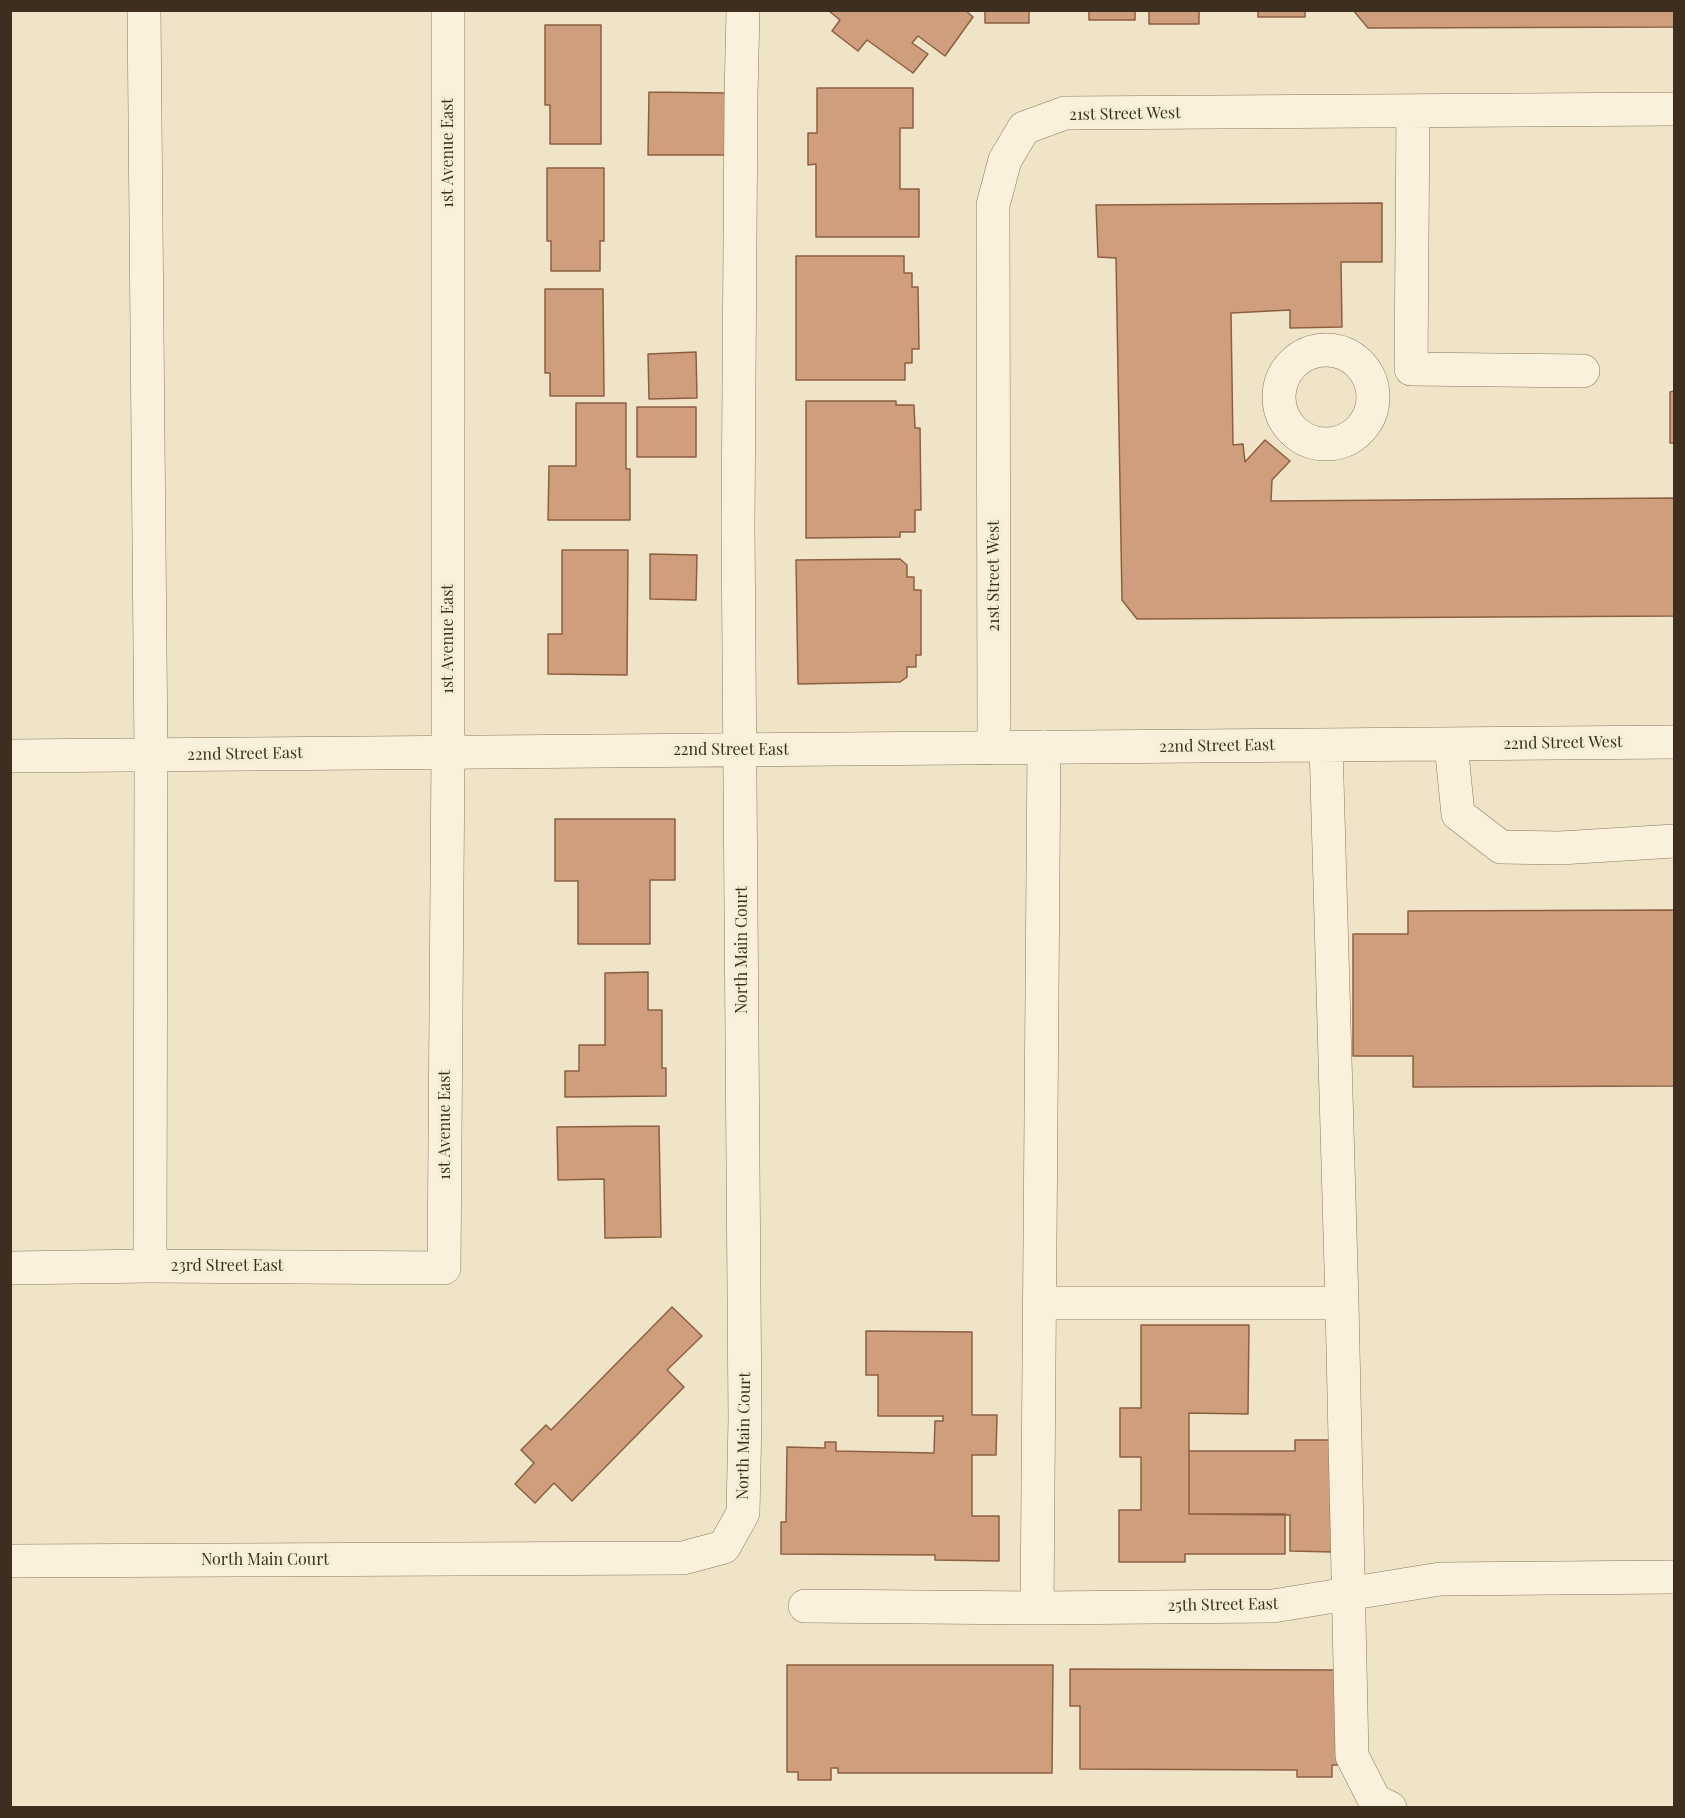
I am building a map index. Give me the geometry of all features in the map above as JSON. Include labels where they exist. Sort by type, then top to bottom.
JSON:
[{"type":"street","points":[[144,10],[152,755],[150,1266]]},
{"type":"street","name":"1st Avenue East","points":[[444,1268],[448,753],[448,10]]},
{"type":"street","name":"North Main Court","points":[[10,1561],[683,1558],[724,1546],[743,1513],[745,1419],[738,526],[740,121],[743,10]]},
{"type":"street","name":"21st Street West","points":[[994,748],[993,205],[1005,160],[1024,128],[1065,113],[1674,109]]},
{"type":"street","points":[[1411,369],[1413,111]]},
{"type":"street","points":[[1364,369],[1583,371]]},
{"type":"street","name":"22nd Street West","points":[[1451,744],[1674,742]]},
{"type":"street","points":[[1451,744],[1458,814],[1501,847],[1560,848],[1674,841]]},
{"type":"street","name":"22nd Street East","points":[[10,756],[1451,744]]},
{"type":"street","points":[[1326,745],[1352,1756],[1375,1801],[1390,1808]]},
{"type":"street","points":[[1037,1608],[1044,747]]},
{"type":"street","name":"23rd Street East","points":[[10,1268],[150,1266],[444,1268]]},
{"type":"street","points":[[1039,1303],[1342,1303]]},
{"type":"street","name":"25th Street East","points":[[805,1606],[1037,1608],[1273,1606],[1440,1579],[1674,1577]]},
{"type":"building","points":[[965,10],[973,17],[945,56],[918,36],[912,43],[928,54],[913,73],[867,40],[858,51],[832,31],[840,20],[829,11]]},
{"type":"building","points":[[985,10],[1029,10],[1029,23],[985,23]]},
{"type":"building","points":[[1089,10],[1135,10],[1135,20],[1089,20]]},
{"type":"building","points":[[1149,10],[1199,10],[1199,24],[1149,24]]},
{"type":"building","points":[[1258,10],[1305,10],[1305,17],[1258,17]]},
{"type":"building","points":[[1353,10],[1674,10],[1674,27],[1368,28]]},
{"type":"building","points":[[545,25],[601,25],[601,144],[550,144],[550,105],[545,105]]},
{"type":"building","points":[[817,88],[913,88],[913,128],[900,128],[900,189],[919,189],[919,237],[816,237],[816,164],[808,165],[808,133],[817,133]]},
{"type":"building","points":[[649,92],[726,93],[725,155],[648,155]]},
{"type":"building","points":[[547,168],[604,168],[604,241],[600,241],[600,271],[551,271],[551,241],[547,241]]},
{"type":"building","points":[[1382,203],[1382,262],[1341,262],[1342,327],[1290,328],[1290,310],[1231,313],[1233,445],[1243,444],[1245,462],[1265,440],[1290,461],[1272,480],[1271,501],[1674,498],[1674,616],[1137,619],[1122,600],[1116,258],[1098,257],[1096,205]]},
{"type":"building","points":[[796,256],[904,256],[904,273],[912,273],[912,287],[918,287],[919,349],[912,349],[912,363],[905,363],[905,380],[796,380]]},
{"type":"building","points":[[545,289],[603,289],[604,396],[550,396],[550,373],[545,373]]},
{"type":"building","points":[[696,352],[697,398],[649,399],[648,354]]},
{"type":"building","points":[[1674,391],[1674,443],[1670,443],[1670,392]]},
{"type":"building","points":[[806,401],[896,401],[896,405],[914,405],[915,428],[920,428],[921,510],[915,510],[915,532],[900,532],[900,537],[806,538]]},
{"type":"building","points":[[576,403],[626,403],[626,469],[630,469],[630,520],[548,520],[549,466],[576,466]]},
{"type":"building","points":[[637,407],[696,407],[696,457],[637,457]]},
{"type":"building","points":[[562,550],[628,550],[627,675],[548,674],[548,634],[562,634]]},
{"type":"building","points":[[650,554],[697,555],[696,600],[650,599]]},
{"type":"building","points":[[900,559],[907,565],[907,577],[914,577],[914,590],[921,590],[921,655],[916,655],[916,667],[907,667],[907,677],[900,682],[798,684],[796,560]]},
{"type":"building","points":[[555,819],[675,819],[675,880],[650,880],[650,944],[578,944],[578,881],[555,881]]},
{"type":"building","points":[[1674,910],[1674,1086],[1413,1087],[1413,1056],[1353,1056],[1353,934],[1408,934],[1408,911]]},
{"type":"building","points":[[648,972],[648,1010],[662,1010],[662,1068],[666,1068],[666,1096],[565,1097],[565,1071],[579,1071],[579,1045],[605,1045],[605,973]]},
{"type":"building","points":[[659,1126],[661,1237],[605,1238],[604,1179],[558,1180],[557,1127]]},
{"type":"building","points":[[672,1307],[702,1336],[667,1370],[684,1387],[572,1501],[554,1483],[535,1503],[515,1484],[534,1463],[521,1450],[546,1425],[551,1430]]},
{"type":"building","points":[[1141,1325],[1249,1325],[1248,1414],[1189,1413],[1189,1514],[1285,1514],[1285,1554],[1185,1554],[1185,1562],[1119,1562],[1119,1510],[1141,1510],[1141,1457],[1120,1457],[1120,1408],[1141,1408]]},
{"type":"building","points":[[866,1331],[972,1332],[972,1415],[997,1415],[996,1455],[972,1455],[972,1516],[999,1516],[999,1561],[935,1560],[935,1555],[781,1554],[781,1522],[786,1522],[787,1447],[825,1448],[825,1442],[836,1442],[836,1451],[934,1453],[935,1421],[943,1421],[943,1416],[878,1416],[878,1375],[866,1375]]},
{"type":"building","points":[[1295,1440],[1334,1440],[1334,1552],[1290,1551],[1290,1515],[1189,1514],[1189,1451],[1295,1451]]},
{"type":"building","points":[[787,1665],[1053,1665],[1052,1773],[838,1773],[838,1768],[831,1768],[831,1780],[798,1780],[798,1772],[787,1772]]},
{"type":"building","points":[[1070,1669],[1339,1670],[1339,1765],[1332,1765],[1332,1777],[1297,1777],[1297,1770],[1080,1769],[1080,1706],[1070,1706]]}]
